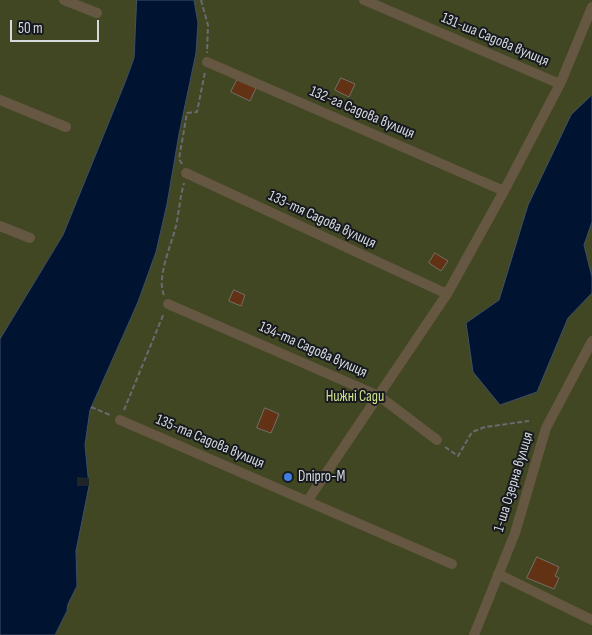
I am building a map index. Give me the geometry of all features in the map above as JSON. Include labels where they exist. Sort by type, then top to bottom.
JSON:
[{"type":"street","points":[[64,0],[97,14]]},
{"type":"street","name":"131-ша Садова вулиця","points":[[364,0],[560,84]]},
{"type":"street","points":[[308,500],[447,294],[560,84],[592,7]]},
{"type":"street","name":"132-га Садова вулиця","points":[[207,62],[504,191]]},
{"type":"street","points":[[0,100],[66,127]]},
{"type":"street","name":"133-тя Садова вулиця","points":[[186,173],[447,294]]},
{"type":"street","points":[[0,226],[30,238]]},
{"type":"street","name":"134-та Садова вулиця","points":[[168,304],[379,396],[437,440]]},
{"type":"street","name":"1-ша Озерна вулиця","points":[[474,635],[516,533],[546,428],[592,341]]},
{"type":"street","name":"135-та Садова вулиця","points":[[120,420],[452,564]]},
{"type":"street","points":[[498,574],[592,620]]},
{"type":"path","points":[[91,407],[120,420],[168,304],[161,290],[164,264],[176,226],[186,173],[179,159],[187,113],[197,112],[207,62],[208,25],[201,0]]},
{"type":"path","points":[[437,440],[458,456],[472,432],[485,427],[529,421]]},
{"type":"green space","points":[[0,0],[137,0],[134,58],[126,80],[63,235],[0,339]]},
{"type":"green space","name":"Нижні Сади","points":[[194,0],[592,0],[592,635],[55,635],[77,586],[76,551],[89,486],[85,445],[90,410],[138,302],[156,252],[167,204],[196,53],[198,23]]},
{"type":"water","points":[[137,0],[194,0],[198,23],[196,53],[167,204],[156,252],[138,302],[90,410],[85,445],[89,486],[76,551],[77,586],[55,635],[0,635],[0,339],[63,235],[126,80],[134,58]]},
{"type":"water","points":[[592,95],[592,222],[584,245],[592,277],[592,293],[568,318],[537,392],[500,405],[473,372],[466,323],[499,300],[528,205],[571,115]]},
{"type":"pier","points":[[77,477],[89,478],[89,486],[77,486]]},
{"type":"building","points":[[341,78],[355,84],[349,97],[335,90]]},
{"type":"building","points":[[237,80],[256,88],[250,101],[231,92]]},
{"type":"building","points":[[435,253],[448,261],[441,271],[429,263]]},
{"type":"building","points":[[234,290],[245,295],[241,306],[229,301]]},
{"type":"building","points":[[265,408],[279,414],[271,433],[257,428]]},
{"type":"building","points":[[537,557],[559,567],[555,576],[559,578],[554,589],[527,578]]},
{"type":"place","name":"Dnipro-M","points":[[288,477]]}]
